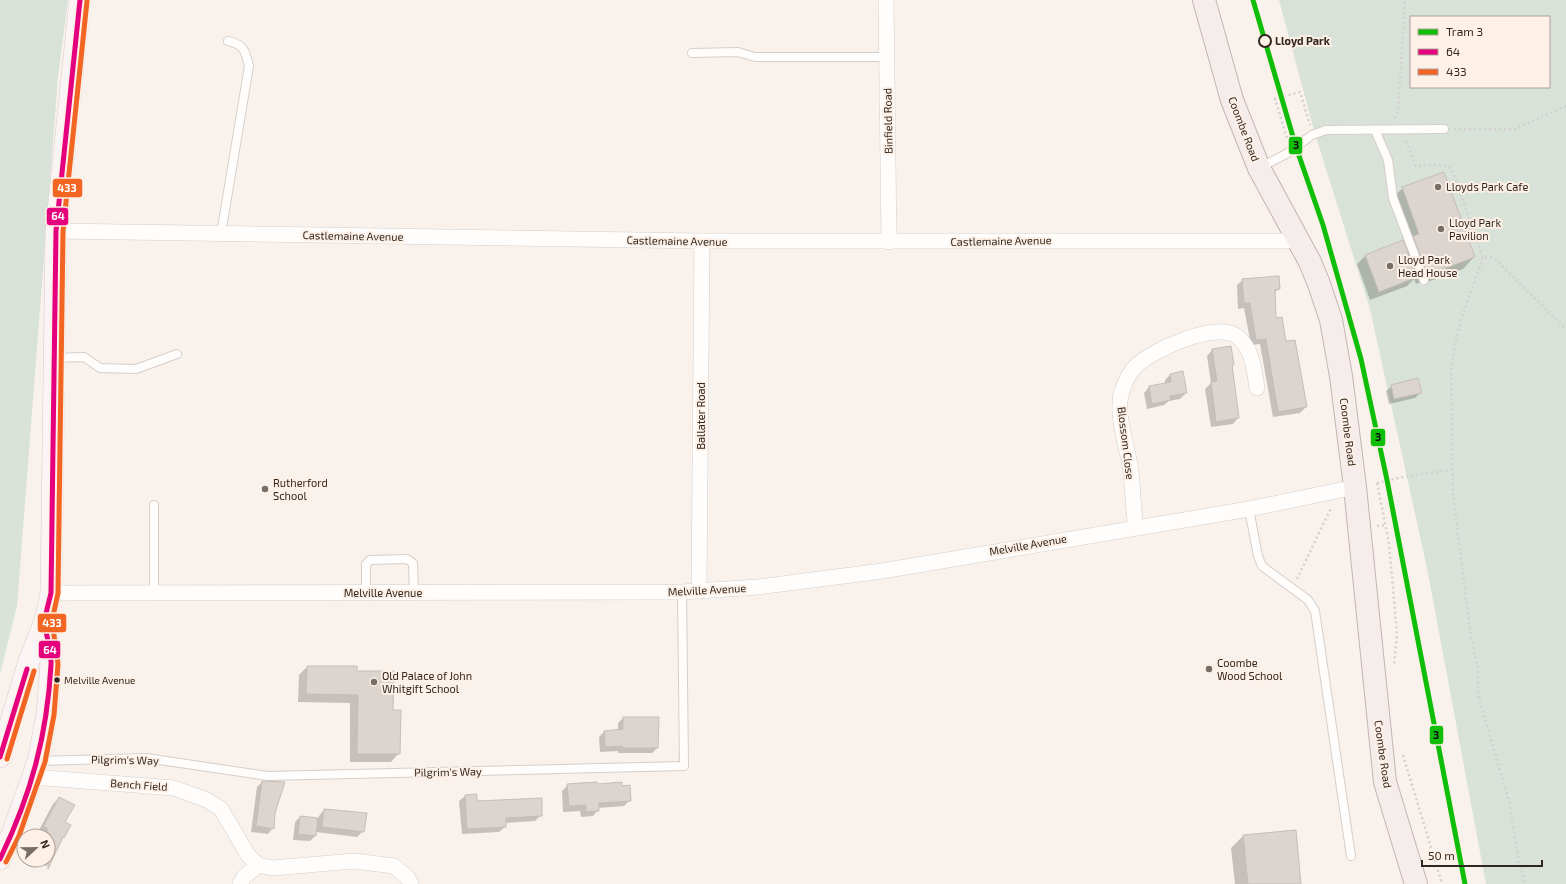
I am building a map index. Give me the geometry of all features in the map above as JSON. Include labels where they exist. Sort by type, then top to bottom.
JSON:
[{"type":"main road","name":"Coombe Road","points":[[1204,0],[1232,100],[1259,168],[1298,239],[1319,284],[1331,320],[1341,376],[1355,487],[1385,782],[1416,884]]},
{"type":"street","points":[[0,757],[29,661],[46,621],[51,593],[56,231],[80,0]]},
{"type":"street","name":"Binfield Road","points":[[886,0],[889,242]]},
{"type":"street","name":"Castlemaine Avenue","points":[[56,231],[702,241],[1287,241],[1298,239]]},
{"type":"street","name":"Ballater Road","points":[[700,590],[702,241]]},
{"type":"street","name":"Blossom Close","points":[[1136,527],[1131,471],[1121,419],[1121,395],[1126,379],[1136,366],[1178,333],[1224,332],[1237,336],[1246,345],[1251,357],[1257,388]]},
{"type":"street","name":"Melville Avenue","points":[[51,593],[682,592],[758,587],[882,571],[1249,509],[1355,487]]},
{"type":"street","points":[[0,859],[12,834],[36,769],[47,714],[50,663],[46,621]]},
{"type":"street","name":"Bench Field","points":[[36,769],[174,788],[207,800],[221,809],[248,855],[258,865]]},
{"type":"street","points":[[240,884],[244,877],[258,865],[273,868],[354,861],[394,866],[408,878],[411,884]]},
{"type":"lane","points":[[221,234],[249,66],[245,52],[239,44],[228,41]]},
{"type":"lane","points":[[692,53],[738,52],[755,57],[887,57]]},
{"type":"lane","points":[[1259,168],[1286,154],[1312,135],[1326,130],[1444,128]]},
{"type":"lane","points":[[1375,130],[1388,160],[1393,198],[1424,280]]},
{"type":"lane","points":[[54,358],[84,357],[100,368],[136,369],[177,354]]},
{"type":"lane","points":[[154,504],[154,593]]},
{"type":"lane","points":[[1249,509],[1258,556],[1262,566],[1308,600],[1315,611],[1351,856]]},
{"type":"lane","points":[[366,593],[367,562],[370,560],[407,559],[413,564],[414,592]]},
{"type":"lane","name":"Pilgrim's Way","points":[[36,769],[146,758],[268,776],[684,766],[682,592]]},
{"type":"path","points":[[1405,0],[1398,112],[1393,120],[1388,120],[1396,137],[1407,142],[1416,166],[1432,164],[1447,166],[1452,169],[1483,258],[1463,314],[1455,343],[1450,391],[1451,470],[1470,630],[1478,669],[1478,695],[1509,801],[1520,864],[1526,884]]},
{"type":"path","points":[[1288,142],[1275,100],[1300,92],[1310,127]]},
{"type":"path","points":[[1444,128],[1515,129],[1566,106]]},
{"type":"path","points":[[1483,258],[1490,257],[1496,260],[1566,329]]},
{"type":"path","points":[[1355,487],[1407,476],[1451,470]]},
{"type":"path","points":[[1377,482],[1389,543],[1397,634],[1393,670]]},
{"type":"path","points":[[1293,589],[1333,504]]},
{"type":"path","points":[[1401,747],[1442,884]]},
{"type":"shaded area","points":[[0,0],[68,0],[58,76],[17,606],[0,674]]},
{"type":"shaded area","name":"Lloyd Park","points":[[1279,0],[1566,0],[1566,884],[1486,884],[1427,568],[1370,309],[1315,134]]},
{"type":"building","name":"Lloyd Park Pavilion","points":[[1444,172],[1475,257],[1433,273],[1433,271],[1427,273],[1413,236],[1419,234],[1402,187]]},
{"type":"building","name":"Lloyd Park Head House","points":[[1403,240],[1417,277],[1379,292],[1365,255]]},
{"type":"building","points":[[1279,276],[1280,289],[1275,290],[1276,318],[1282,317],[1286,341],[1295,340],[1307,407],[1278,412],[1266,339],[1256,340],[1250,303],[1244,303],[1242,279]]},
{"type":"building","points":[[1231,346],[1239,418],[1216,422],[1211,382],[1217,381],[1212,349]]},
{"type":"building","points":[[1183,371],[1187,393],[1170,396],[1171,400],[1152,404],[1149,386],[1171,382],[1170,374]]},
{"type":"building","points":[[1418,378],[1422,393],[1394,399],[1391,385]]},
{"type":"building","points":[[307,666],[357,666],[357,671],[394,671],[393,710],[401,710],[400,754],[357,754],[358,695],[306,694]]},
{"type":"building","points":[[623,717],[659,717],[658,748],[623,748],[623,746],[605,747],[604,731],[623,729]]},
{"type":"building","points":[[262,781],[285,782],[275,813],[274,829],[256,826]]},
{"type":"building","points":[[597,782],[598,784],[622,782],[622,786],[630,785],[631,801],[599,803],[599,811],[586,812],[586,805],[569,806],[567,784]]},
{"type":"building","points":[[477,794],[477,801],[542,798],[542,816],[506,818],[506,827],[467,829],[465,795]]},
{"type":"building","points":[[59,797],[75,805],[65,822],[71,825],[56,852],[56,828],[43,827]]},
{"type":"building","points":[[324,809],[367,813],[364,832],[322,827]]},
{"type":"building","points":[[300,816],[318,818],[316,836],[298,834]]},
{"type":"building","points":[[1296,830],[1301,884],[1248,884],[1243,835]]},
{"type":"tram line","name":"3","points":[[1253,0],[1296,147],[1323,225],[1361,359],[1387,480],[1465,884]]},
{"type":"transit line","name":"64","points":[[0,859],[20,812],[36,765],[46,716],[49,691],[51,660],[45,623],[51,593],[56,231],[80,0]]},
{"type":"transit line","name":"433","points":[[6,862],[19,836],[45,762],[54,715],[58,664],[52,621],[58,593],[63,231],[87,1]]},
{"type":"transit line","name":"64","points":[[0,757],[27,669]]},
{"type":"transit line","name":"433","points":[[7,759],[34,671]]},
{"type":"place","name":"Lloyd Park","points":[[1265,41]]},
{"type":"place","name":"Lloyds Park Cafe","points":[[1438,187]]},
{"type":"place","name":"Lloyd Park Pavilion","points":[[1441,229]]},
{"type":"place","name":"Lloyd Park Head House","points":[[1390,266]]},
{"type":"place","name":"Rutherford School","points":[[265,489]]},
{"type":"place","name":"Coombe Wood School","points":[[1209,669]]},
{"type":"place","name":"Melville Avenue","points":[[57,680]]},
{"type":"place","name":"Old Palace of John Whitgift School","points":[[374,682]]}]
